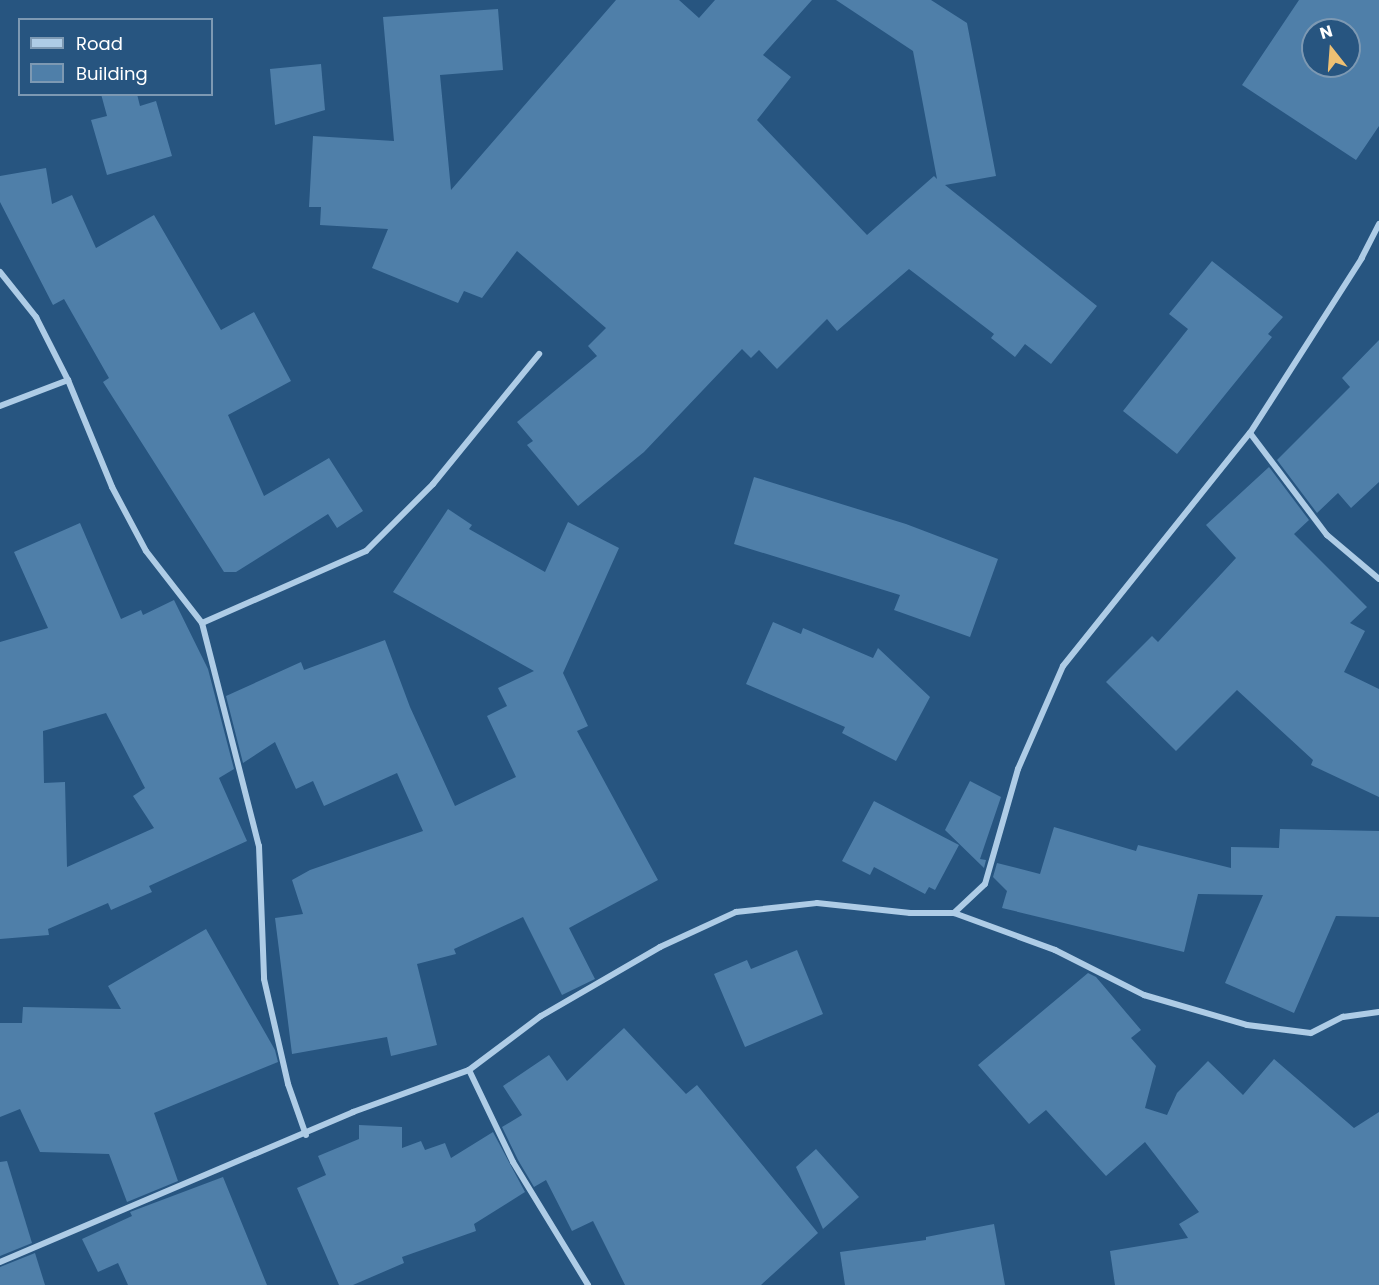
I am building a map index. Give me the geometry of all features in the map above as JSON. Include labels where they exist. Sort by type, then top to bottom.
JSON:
[{"type":"street","points":[[954,913],[985,884],[1018,769],[1063,666],[1250,433],[1362,258],[1379,224]]},
{"type":"street","points":[[0,272],[36,317],[69,380],[112,487],[141,542],[202,623],[260,846],[264,979],[288,1084],[306,1135]]},
{"type":"street","points":[[202,623],[366,551],[433,484],[540,354]]},
{"type":"street","points":[[0,406],[69,380]]},
{"type":"street","points":[[1250,433],[1327,535],[1379,579]]},
{"type":"street","points":[[0,1262],[306,1135],[353,1112],[469,1070],[541,1016],[660,947],[736,912],[817,903],[910,913],[954,913],[1055,950],[1144,994],[1247,1025],[1311,1033],[1343,1017],[1379,1012]]},
{"type":"street","points":[[469,1070],[513,1162],[588,1285]]},
{"type":"building","points":[[616,0],[679,0],[699,18],[715,0],[812,0],[763,55],[791,77],[757,120],[867,235],[934,176],[937,179],[913,51],[836,0],[931,0],[967,23],[996,176],[945,185],[1097,306],[1051,364],[1025,344],[1015,357],[991,338],[994,334],[909,269],[837,331],[827,319],[777,369],[759,350],[751,358],[742,349],[644,452],[578,506],[527,445],[533,441],[517,422],[597,356],[588,346],[606,328],[517,251],[482,298],[464,291],[458,303],[372,268],[388,229],[320,225],[321,207],[309,207],[313,136],[394,141],[383,17],[498,9],[503,70],[440,75],[451,190]]},
{"type":"building","points":[[1299,0],[1379,0],[1379,126],[1356,160],[1242,85]]},
{"type":"building","points":[[321,64],[325,110],[275,125],[270,69]]},
{"type":"building","points":[[102,96],[138,96],[140,106],[156,101],[172,156],[107,175],[91,120],[107,116]]},
{"type":"building","points":[[46,168],[52,204],[72,195],[96,248],[154,215],[221,330],[254,312],[291,381],[228,415],[264,496],[329,458],[363,511],[337,528],[328,514],[236,572],[224,572],[103,382],[109,378],[64,299],[53,305],[0,202],[0,176]]},
{"type":"building","points":[[1212,261],[1283,317],[1268,334],[1272,337],[1177,454],[1123,411],[1188,329],[1169,314]]},
{"type":"building","points":[[1379,340],[1379,482],[1351,508],[1338,493],[1317,513],[1277,460],[1350,387],[1342,378]]},
{"type":"building","points":[[1269,467],[1309,520],[1294,534],[1367,607],[1350,623],[1365,631],[1344,672],[1379,689],[1379,797],[1311,765],[1313,760],[1237,690],[1176,751],[1106,682],[1152,636],[1158,642],[1236,558],[1206,525]]},
{"type":"building","points":[[754,477],[906,524],[998,559],[970,637],[894,610],[900,595],[734,544]]},
{"type":"building","points":[[448,509],[472,525],[469,529],[545,572],[568,522],[619,548],[563,673],[588,726],[577,731],[658,880],[569,928],[595,979],[562,995],[523,917],[454,949],[456,954],[417,964],[437,1045],[391,1056],[387,1037],[292,1054],[275,918],[303,914],[292,880],[310,870],[423,831],[397,773],[324,806],[313,781],[296,789],[275,742],[243,763],[226,696],[301,662],[304,670],[385,640],[410,707],[455,806],[516,777],[487,716],[507,706],[498,688],[534,671],[393,592]]},
{"type":"building","points":[[80,523],[121,619],[141,610],[143,615],[174,600],[208,669],[234,769],[219,778],[247,841],[149,886],[152,892],[111,910],[108,903],[48,929],[49,935],[0,939],[0,642],[48,628],[14,552]],"holes":[[[106,713],[145,788],[133,796],[154,828],[67,867],[65,782],[44,783],[43,731]]]},
{"type":"building","points":[[773,622],[801,634],[803,628],[873,658],[878,648],[930,697],[896,761],[842,733],[845,727],[746,684]]},
{"type":"building","points":[[970,781],[1001,797],[980,859],[986,860],[984,868],[945,830]]},
{"type":"building","points":[[874,801],[959,845],[935,890],[929,887],[925,894],[874,867],[870,875],[842,861]]},
{"type":"building","points":[[1054,827],[1136,851],[1138,845],[1231,868],[1231,847],[1279,848],[1280,829],[1379,831],[1379,917],[1336,916],[1294,1013],[1225,983],[1263,895],[1198,894],[1184,952],[1002,908],[1007,891],[993,877],[997,863],[1040,874]]},
{"type":"building","points":[[206,929],[275,1050],[278,1062],[154,1113],[178,1181],[127,1202],[109,1154],[40,1152],[20,1109],[0,1117],[0,1023],[22,1023],[23,1007],[121,1009],[108,986]]},
{"type":"building","points":[[797,950],[823,1014],[745,1047],[714,974],[747,960],[751,969]]},
{"type":"building","points":[[1088,973],[1096,977],[1141,1030],[1131,1038],[1156,1066],[1145,1108],[1167,1115],[1177,1093],[1208,1061],[1243,1095],[1274,1059],[1354,1128],[1379,1112],[1379,1285],[1115,1285],[1110,1251],[1188,1238],[1179,1224],[1199,1212],[1145,1142],[1106,1176],[1046,1110],[1029,1124],[978,1065]]},
{"type":"building","points":[[624,1028],[686,1094],[697,1085],[818,1233],[761,1285],[625,1285],[593,1221],[572,1231],[546,1180],[534,1187],[518,1160],[502,1127],[522,1115],[503,1086],[549,1055],[567,1081]]},
{"type":"building","points":[[359,1125],[402,1127],[402,1148],[421,1141],[425,1150],[445,1143],[451,1158],[493,1132],[525,1192],[474,1224],[476,1231],[402,1257],[404,1263],[353,1285],[339,1285],[297,1188],[326,1175],[318,1156],[359,1139]]},
{"type":"building","points":[[816,1149],[859,1197],[823,1229],[796,1167]]},
{"type":"building","points":[[7,1161],[32,1243],[0,1256],[0,1162]]},
{"type":"building","points":[[223,1177],[267,1285],[128,1285],[118,1263],[98,1272],[82,1239],[132,1216],[130,1212]]},
{"type":"building","points":[[994,1224],[1005,1285],[845,1285],[840,1252],[926,1240],[926,1237]]},
{"type":"building","points":[[35,1253],[45,1285],[0,1285],[0,1267]]}]
